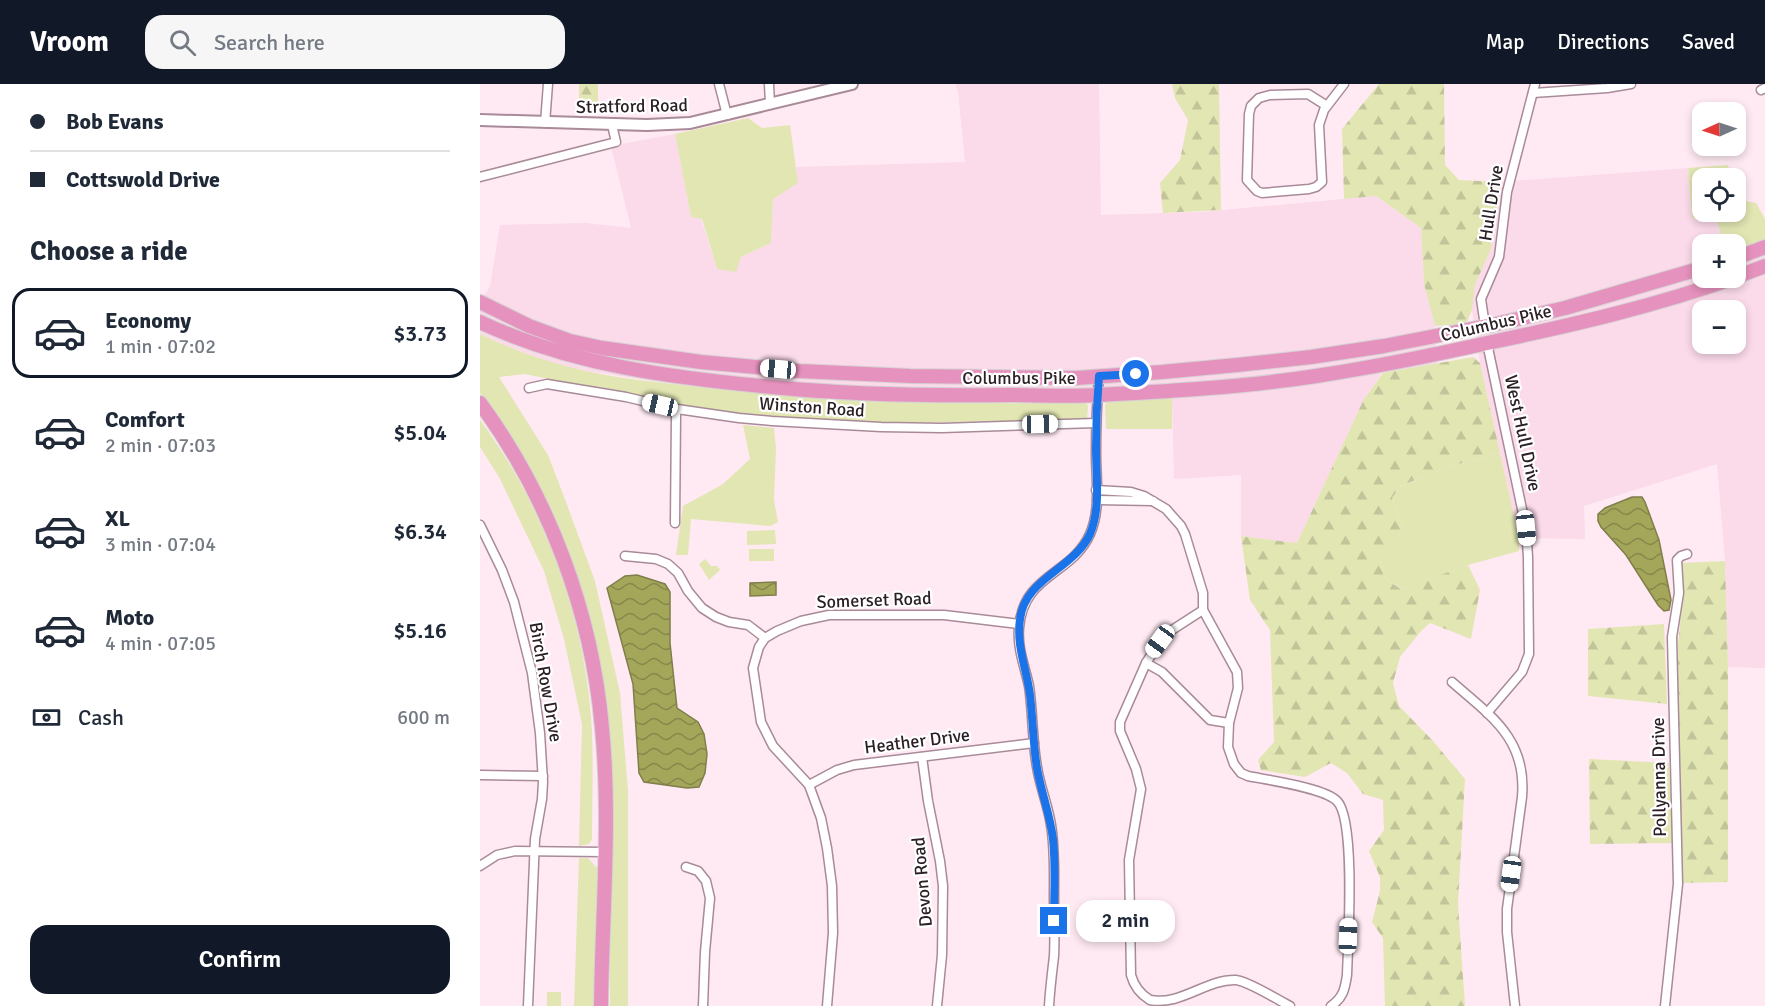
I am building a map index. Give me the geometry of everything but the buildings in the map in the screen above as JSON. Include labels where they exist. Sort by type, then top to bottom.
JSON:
[{"type":"highway","points":[[1746,254],[1765,247]]},
{"type":"highway","name":"Columbus Pike","points":[[1746,273],[1765,266]]},
{"type":"highway","name":"Columbus Pike","points":[[480,302],[529,326],[570,342],[701,362],[799,371],[910,376],[1076,378],[1185,370],[1384,346],[1581,304],[1692,271]]},
{"type":"highway","name":"Columbus Pike","points":[[480,322],[551,350],[639,370],[700,380],[801,390],[878,394],[1097,396],[1313,376],[1402,362],[1537,333],[1644,306],[1700,288]]},
{"type":"highway","points":[[1487,343],[1498,332],[1573,312],[1581,304]]},
{"type":"highway","points":[[1402,362],[1411,352],[1474,337],[1485,326]]},
{"type":"highway","points":[[480,403],[514,454],[550,526],[588,638],[597,688],[604,768],[601,1006]]},
{"type":"street","points":[[544,123],[549,84]]},
{"type":"street","points":[[719,84],[727,115]]},
{"type":"street","points":[[769,84],[770,104]]},
{"type":"street","name":"Stratford Road","points":[[480,120],[647,125],[690,123],[852,84]]},
{"type":"street","points":[[1327,106],[1308,94],[1264,96],[1251,106],[1247,180],[1257,191],[1262,193],[1309,189],[1322,182],[1319,125],[1327,106],[1344,84]]},
{"type":"street","points":[[1534,88],[1607,88],[1630,84]]},
{"type":"street","name":"Hull Drive","points":[[1485,326],[1481,299],[1499,257],[1507,192],[1534,88]]},
{"type":"street","points":[[480,177],[616,142],[612,124]]},
{"type":"street","name":"West Hull Drive","points":[[1487,343],[1526,528],[1529,638],[1529,654],[1522,672],[1488,713]]},
{"type":"street","points":[[1185,370],[1187,388]]},
{"type":"street","points":[[1049,1006],[1054,943],[1053,840],[1037,769],[1029,686],[1019,638],[1019,624],[1020,616],[1033,590],[1048,576],[1069,562],[1084,544],[1093,526],[1097,500],[1096,423],[1099,376]]},
{"type":"street","name":"Winston Road","points":[[529,388],[547,384],[626,397],[677,409],[739,418],[881,427],[942,428],[1096,423]]},
{"type":"street","points":[[675,523],[677,409]]},
{"type":"street","points":[[1096,490],[1138,494],[1154,501],[1172,514],[1185,534],[1203,593],[1203,610],[1237,672],[1238,688],[1227,740],[1234,764],[1248,776],[1322,792],[1337,801],[1342,808],[1345,816],[1349,868],[1347,975],[1345,990],[1339,1000],[1331,1006]]},
{"type":"street","points":[[1097,500],[1154,501]]},
{"type":"street","name":"Birch Row Drive","points":[[480,525],[510,588],[527,652],[538,711],[543,776],[535,851],[528,1006]]},
{"type":"street","name":"Pollyanna Drive","points":[[1665,1006],[1678,884],[1672,637],[1679,593],[1677,560],[1687,554]]},
{"type":"street","points":[[625,556],[656,559],[668,564],[678,573],[688,591],[702,608],[729,622],[748,625],[765,638],[759,647],[753,668],[760,722],[772,746],[809,785],[821,818],[832,886],[833,933],[827,1006]]},
{"type":"street","points":[[1203,610],[1166,635],[1156,647],[1146,663],[1120,727],[1141,789],[1128,870],[1131,975],[1139,991],[1154,1002],[1165,1005],[1179,1003],[1222,982],[1238,980],[1290,1006]]},
{"type":"street","name":"Somerset Road","points":[[765,638],[801,621],[829,615],[944,615],[1019,624]]},
{"type":"street","points":[[1146,663],[1168,677],[1210,720],[1229,723]]},
{"type":"street","points":[[1452,682],[1488,713],[1513,743],[1519,756],[1523,780],[1522,797],[1507,909],[1507,932],[1515,1006]]},
{"type":"street","name":"Heather Drive","points":[[809,785],[846,766],[1034,743]]},
{"type":"street","name":"Devon Road","points":[[922,757],[943,886],[943,936],[937,1006]]},
{"type":"street","points":[[480,775],[543,776]]},
{"type":"street","points":[[480,866],[497,855],[515,851],[604,852]]},
{"type":"street","points":[[687,867],[698,871],[706,881],[710,898],[703,1006]]},
{"type":"shaded area","points":[[955,84],[1099,84],[1101,215],[1201,212],[1376,196],[1421,228],[1424,284],[1435,326],[1437,364],[1382,373],[1364,399],[1297,543],[1241,536],[1241,475],[1174,479],[1172,397],[1038,404],[924,403],[761,394],[587,371],[553,363],[480,334],[480,301],[490,287],[500,225],[585,223],[631,228],[611,146],[675,134],[691,217],[701,219],[717,269],[771,243],[773,199],[798,183],[796,167],[965,162],[958,91]]},
{"type":"shaded area","points":[[1688,168],[1692,222],[1717,222],[1721,234],[1692,234],[1692,288],[1746,288],[1746,248],[1765,241],[1765,668],[1728,667],[1725,561],[1717,464],[1584,506],[1585,539],[1519,538],[1480,363],[1472,310],[1475,285],[1491,249],[1499,182]]},
{"type":"green space","points":[[579,84],[598,84],[598,113],[579,114]]},
{"type":"green space","points":[[1172,84],[1219,84],[1221,210],[1163,213],[1160,183],[1180,160],[1188,120],[1175,98]]},
{"type":"green space","points":[[1379,84],[1444,84],[1445,165],[1459,180],[1499,182],[1491,249],[1475,285],[1472,310],[1466,324],[1435,326],[1424,284],[1421,228],[1376,196],[1344,199],[1342,129]]},
{"type":"green space","points":[[748,118],[762,128],[790,125],[798,183],[773,199],[771,243],[741,257],[736,272],[717,269],[702,219],[691,217],[675,134]]},
{"type":"green space","points":[[1728,165],[1729,168],[1692,168],[1692,219],[1688,168]]},
{"type":"green space","points":[[1746,201],[1756,203],[1765,219],[1765,241],[1746,248],[1746,234],[1721,234],[1717,222],[1746,222]]},
{"type":"green space","points":[[480,334],[524,353],[569,367],[656,382],[809,396],[955,402],[1085,402],[1088,406],[1087,419],[891,422],[793,419],[695,408],[525,374],[499,377],[548,455],[563,494],[595,581],[620,693],[628,791],[628,1006],[610,1006],[610,812],[585,608],[562,538],[535,479],[503,425],[480,393]]},
{"type":"green space","points":[[1473,357],[1480,363],[1500,453],[1451,466],[1400,486],[1392,498],[1403,530],[1380,561],[1385,579],[1401,589],[1468,565],[1480,590],[1471,639],[1430,623],[1400,657],[1393,683],[1399,706],[1465,779],[1458,904],[1465,1006],[1385,1006],[1383,938],[1372,922],[1380,891],[1380,877],[1369,851],[1384,830],[1383,800],[1363,794],[1347,773],[1331,763],[1305,777],[1261,770],[1258,760],[1274,742],[1270,630],[1250,600],[1241,536],[1297,543],[1364,399],[1383,373]]},
{"type":"green space","points":[[1172,396],[1172,429],[1106,429],[1105,405],[1108,401]]},
{"type":"green space","points":[[480,420],[502,452],[540,523],[569,599],[579,638],[591,716],[592,839],[589,844],[579,846],[582,724],[564,639],[544,571],[499,477],[480,447]]},
{"type":"green space","points":[[743,425],[774,428],[776,449],[774,500],[778,522],[770,526],[691,519],[688,555],[676,555],[683,506],[723,484],[750,459]]},
{"type":"green space","points":[[1500,453],[1519,538],[1519,551],[1468,565],[1402,589],[1385,579],[1380,561],[1403,530],[1392,498],[1400,486],[1451,466]]},
{"type":"green space","points":[[775,530],[776,544],[747,545],[747,531]]},
{"type":"green space","points":[[749,549],[774,549],[774,561],[749,561]]},
{"type":"green space","points":[[705,559],[711,566],[717,566],[720,570],[709,580],[699,564]]},
{"type":"green space","points":[[1725,561],[1728,667],[1728,882],[1682,883],[1677,655],[1682,604],[1681,563]]},
{"type":"green space","points":[[1664,624],[1667,704],[1588,696],[1588,629]]},
{"type":"green space","points":[[1589,759],[1669,763],[1673,843],[1590,844]]},
{"type":"green space","points":[[579,858],[588,858],[598,869],[594,1006],[574,1006]]},
{"type":"green space","points":[[547,992],[561,992],[561,1006],[547,1006]]},
{"type":"water","points":[[1632,497],[1642,497],[1659,540],[1671,600],[1669,610],[1664,611],[1658,605],[1626,555],[1598,521],[1598,514],[1605,508]]},
{"type":"water","points":[[637,575],[665,584],[670,592],[670,643],[677,708],[698,722],[704,734],[707,754],[705,773],[699,787],[687,788],[644,782],[639,773],[633,684],[607,588],[625,576]]},
{"type":"water","points":[[776,582],[776,595],[750,596],[750,583]]},
{"type":"route","points":[[1054,921],[1053,840],[1037,769],[1029,686],[1018,631],[1020,616],[1033,590],[1041,581],[1069,562],[1079,552],[1093,526],[1097,500],[1096,423],[1099,376],[1136,374]]}]
